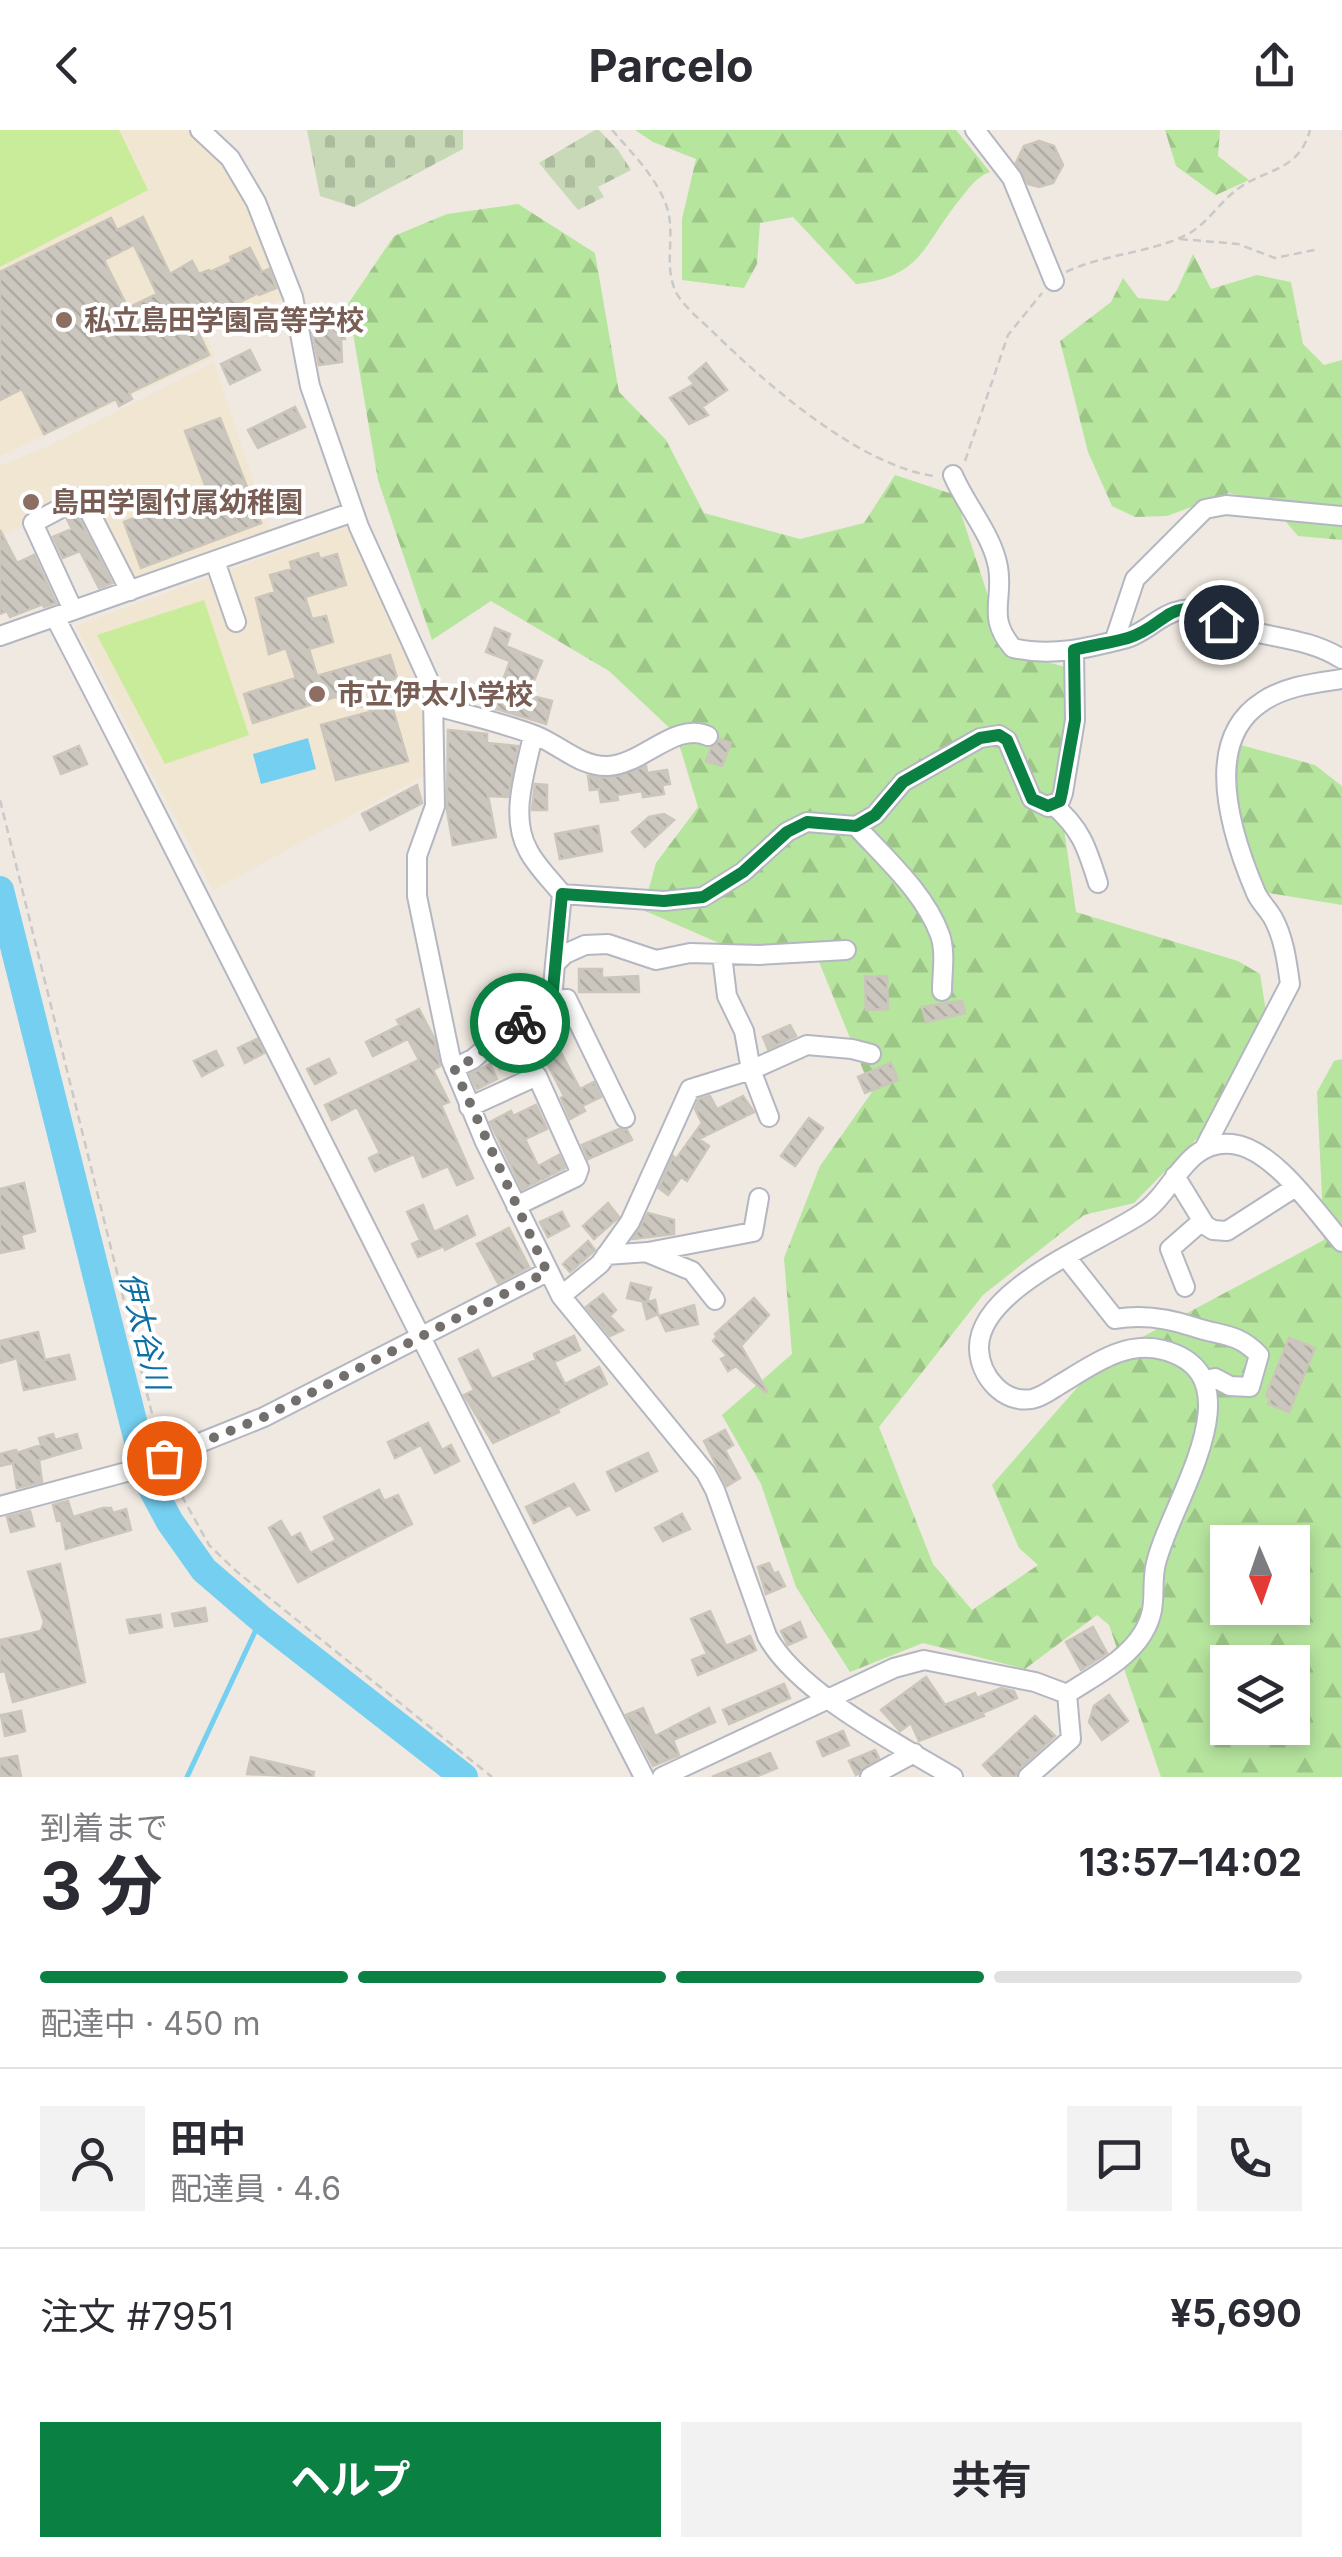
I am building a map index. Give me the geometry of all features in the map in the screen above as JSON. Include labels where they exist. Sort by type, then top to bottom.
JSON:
[{"type":"street","points":[[200,130],[230,158],[256,202],[293,298],[314,400],[353,512],[429,681],[433,705],[434,806],[418,856],[417,896],[454,1068],[469,1107],[560,1296],[706,1473],[772,1646],[792,1671],[953,1777]]},
{"type":"street","points":[[975,130],[1012,178],[1054,280]]},
{"type":"street","points":[[953,475],[990,544],[998,568],[996,613],[1004,637],[1013,648],[1034,653],[1074,650],[1128,638],[1165,615],[1199,609],[1242,630],[1267,632],[1315,646],[1342,659]]},
{"type":"street","points":[[130,591],[82,497],[33,523],[64,614],[419,1338],[644,1777]]},
{"type":"street","points":[[1116,638],[1135,579],[1205,508],[1226,505],[1342,516]]},
{"type":"street","points":[[0,636],[353,512]]},
{"type":"street","points":[[215,561],[236,622]]},
{"type":"street","points":[[562,894],[664,901],[703,897],[743,872],[787,832],[807,822],[856,826],[875,815],[903,782],[980,738],[999,735],[1007,740],[1032,799],[1040,806],[1060,801],[1075,720],[1074,650]]},
{"type":"street","points":[[1068,1694],[1129,1652],[1152,1614],[1155,1568],[1204,1436],[1208,1412],[1204,1380],[1179,1356],[1146,1348],[1129,1349],[1103,1358],[1033,1399],[1018,1398],[992,1384],[983,1370],[978,1342],[991,1312],[1032,1277],[1145,1212],[1204,1148],[1290,984],[1286,955],[1274,919],[1256,895],[1229,809],[1224,788],[1228,755],[1238,727],[1260,703],[1300,685],[1342,679]]},
{"type":"street","points":[[433,705],[533,735],[582,762],[605,766],[648,754],[676,734],[699,732],[708,736]]},
{"type":"street","points":[[454,1068],[473,1059],[504,1032],[544,1009],[552,1000],[562,894],[527,850],[520,825],[520,800],[533,735]]},
{"type":"street","points":[[1052,804],[1073,822],[1087,848],[1098,883]]},
{"type":"street","points":[[856,826],[906,881],[940,934],[942,991]]},
{"type":"street","points":[[555,964],[585,946],[608,944],[656,960],[690,953],[846,950]]},
{"type":"street","points":[[722,955],[727,996],[744,1031],[751,1070],[768,1117]]},
{"type":"street","points":[[552,1000],[567,999],[624,1118]]},
{"type":"street","points":[[560,1296],[600,1264],[630,1222],[690,1089],[751,1070],[807,1045],[871,1054]]},
{"type":"street","points":[[469,1107],[536,1076],[544,1092],[579,1169],[576,1177],[516,1206]]},
{"type":"street","points":[[1204,1148],[1231,1143],[1249,1147],[1267,1158],[1342,1242]]},
{"type":"street","points":[[1175,1176],[1202,1222],[1213,1230],[1227,1231],[1294,1188]]},
{"type":"street","points":[[606,1255],[648,1252],[753,1232],[759,1198]]},
{"type":"street","points":[[1185,1287],[1170,1249],[1202,1222]]},
{"type":"street","points":[[648,1252],[692,1272],[715,1300]]},
{"type":"street","points":[[1066,1257],[1115,1320],[1177,1319],[1196,1328],[1225,1332],[1259,1355],[1250,1387],[1230,1386],[1215,1378],[1204,1380]]},
{"type":"street","points":[[0,1506],[130,1471],[264,1417],[547,1272]]},
{"type":"street","points":[[662,1777],[828,1697],[894,1668],[924,1660],[1035,1682],[1068,1694]]},
{"type":"street","points":[[1028,1777],[1070,1739],[1068,1694]]},
{"type":"street","points":[[870,1777],[914,1753]]},
{"type":"path","points":[[612,130],[658,189],[668,211],[670,272],[679,298],[740,359],[830,430],[931,476],[953,475],[968,457],[1008,335],[1054,280],[1068,270],[1106,256],[1188,235],[1241,186],[1277,172],[1294,158],[1310,130]]},
{"type":"path","points":[[1178,238],[1238,244],[1275,258],[1320,249]]},
{"type":"path","points":[[0,800],[162,1459],[175,1488],[192,1519],[222,1558],[492,1777]]},
{"type":"shaded area","points":[[0,130],[187,130],[230,167],[284,299],[205,333],[215,357],[0,456]]},
{"type":"shaded area","points":[[214,362],[270,530],[133,582],[90,496],[0,536],[0,466],[51,445]]},
{"type":"shaded area","points":[[347,527],[413,664],[426,702],[425,775],[213,890],[76,626]]},
{"type":"green space","points":[[0,130],[119,130],[148,190],[0,267]]},
{"type":"green space","points":[[307,130],[463,130],[463,149],[354,207],[320,196]]},
{"type":"green space","points":[[595,130],[618,150],[631,170],[598,187],[604,197],[578,210],[539,163]]},
{"type":"green space","points":[[635,130],[956,130],[990,172],[970,186],[909,266],[878,280],[856,284],[793,217],[760,223],[757,264],[744,288],[682,280],[682,219],[696,159],[653,142]]},
{"type":"green space","points":[[1165,130],[1220,130],[1218,156],[1249,180],[1216,195],[1176,166]]},
{"type":"green space","points":[[518,204],[595,253],[619,392],[666,440],[704,513],[800,539],[864,523],[895,475],[955,495],[1001,649],[1076,670],[1060,801],[1076,912],[1238,961],[1260,974],[1267,1018],[1215,1120],[1134,1203],[1084,1215],[983,1295],[879,1427],[933,1564],[972,1610],[1038,1565],[1019,1548],[992,1485],[1103,1358],[1324,1240],[1317,1092],[1334,1061],[1342,1059],[1342,1777],[1161,1777],[1109,1625],[1097,1615],[1025,1669],[923,1643],[850,1672],[796,1587],[761,1484],[722,1415],[792,1354],[784,1258],[820,1166],[872,1092],[815,952],[719,943],[643,910],[656,863],[698,807],[676,734],[609,671],[491,601],[432,640],[378,480],[348,304],[394,236],[447,214]]},
{"type":"green space","points":[[1193,254],[1211,289],[1257,275],[1291,282],[1303,344],[1324,365],[1342,360],[1342,540],[1298,536],[1270,503],[1229,493],[1167,516],[1135,517],[1112,506],[1088,452],[1060,341],[1111,302],[1123,278],[1138,298],[1168,301]]},
{"type":"green space","points":[[204,600],[249,735],[165,764],[97,635]]},
{"type":"green space","points":[[1241,745],[1315,765],[1342,786],[1342,905],[1263,892],[1236,816],[1230,761]]},
{"type":"water","points":[[308,738],[316,769],[261,784],[253,754]]},
{"type":"building","points":[[1039,141],[1054,146],[1063,165],[1053,183],[1039,187],[1028,184],[1016,163],[1024,146]]},
{"type":"building","points":[[143,217],[170,274],[192,261],[199,274],[210,272],[250,248],[262,272],[269,269],[276,288],[195,325],[209,355],[129,393],[132,399],[119,406],[116,399],[44,434],[22,389],[0,400],[0,272],[111,218],[117,230]],"holes":[[[134,245],[157,294],[128,308],[104,260]]]},
{"type":"building","points":[[342,317],[342,362],[319,365],[310,322]]},
{"type":"building","points":[[250,350],[260,370],[230,384],[221,364]]},
{"type":"building","points":[[706,363],[727,390],[702,407],[708,415],[689,424],[670,398],[694,384],[689,378]]},
{"type":"building","points":[[295,407],[305,427],[258,448],[248,430]]},
{"type":"building","points":[[220,418],[261,523],[141,568],[124,522],[207,490],[185,431]]},
{"type":"building","points":[[77,514],[112,583],[99,588],[80,551],[63,558],[53,537],[72,529],[67,519]]},
{"type":"building","points":[[0,530],[17,563],[34,555],[56,603],[10,617],[7,611],[0,614]]},
{"type":"building","points":[[318,553],[320,559],[337,554],[346,585],[305,597],[312,619],[326,616],[333,642],[309,649],[317,676],[390,655],[397,678],[356,690],[369,709],[335,697],[253,723],[244,694],[296,678],[286,648],[269,654],[256,598],[275,592],[270,575],[292,569],[290,562]]},
{"type":"building","points":[[495,628],[510,634],[506,646],[542,661],[528,695],[552,701],[546,724],[493,708],[510,661],[486,652]]},
{"type":"building","points":[[392,706],[408,761],[336,780],[321,725]]},
{"type":"building","points":[[448,730],[487,734],[487,743],[518,746],[508,797],[488,796],[496,837],[453,845],[447,810]]},
{"type":"building","points":[[720,739],[731,743],[722,766],[706,761]]},
{"type":"building","points":[[79,746],[87,764],[61,774],[54,757]]},
{"type":"building","points":[[646,766],[647,773],[667,770],[670,784],[662,785],[664,794],[643,797],[642,791],[601,802],[599,789],[590,790],[588,776],[610,778]]},
{"type":"building","points":[[535,784],[547,785],[547,810],[532,810]]},
{"type":"building","points":[[417,785],[422,803],[370,830],[362,814]]},
{"type":"building","points":[[664,814],[674,820],[645,847],[632,832],[649,817]]},
{"type":"building","points":[[598,826],[602,851],[560,859],[555,834]]},
{"type":"building","points":[[579,969],[602,969],[602,978],[638,976],[639,992],[579,992]]},
{"type":"building","points":[[887,976],[888,1009],[866,1010],[865,977]]},
{"type":"building","points":[[962,1001],[965,1013],[926,1022],[922,1007]]},
{"type":"building","points":[[419,1009],[434,1038],[440,1066],[433,1070],[449,1102],[441,1105],[473,1178],[457,1185],[448,1166],[423,1177],[414,1154],[375,1171],[369,1158],[380,1153],[357,1107],[332,1120],[325,1105],[419,1060],[408,1039],[373,1056],[366,1042],[400,1025],[397,1020]]},
{"type":"building","points":[[790,1025],[796,1036],[768,1049],[763,1037]]},
{"type":"building","points":[[257,1039],[264,1053],[245,1063],[238,1048]]},
{"type":"building","points":[[556,1043],[580,1089],[594,1082],[601,1097],[582,1106],[585,1111],[570,1119],[561,1098],[564,1096],[548,1065],[540,1064],[535,1054]]},
{"type":"building","points":[[514,1044],[521,1058],[500,1069],[494,1057]]},
{"type":"building","points":[[216,1051],[223,1065],[202,1076],[194,1061]]},
{"type":"building","points":[[329,1059],[336,1073],[315,1084],[307,1069]]},
{"type":"building","points":[[891,1063],[898,1080],[865,1093],[858,1077]]},
{"type":"building","points":[[490,1064],[497,1079],[477,1089],[470,1074]]},
{"type":"building","points":[[710,1096],[717,1109],[743,1096],[754,1112],[699,1139],[709,1146],[687,1181],[681,1177],[668,1195],[659,1188],[673,1156],[676,1159],[702,1123],[695,1109],[699,1099]]},
{"type":"building","points":[[536,1105],[547,1129],[525,1139],[538,1166],[559,1155],[565,1168],[522,1189],[490,1122],[511,1111],[513,1116]]},
{"type":"building","points":[[809,1118],[823,1128],[795,1166],[781,1156]]},
{"type":"building","points":[[619,1129],[627,1130],[632,1140],[588,1159],[582,1145]]},
{"type":"building","points":[[24,1183],[35,1231],[21,1235],[24,1248],[0,1253],[0,1189]]},
{"type":"building","points":[[608,1203],[619,1217],[594,1239],[583,1226]]},
{"type":"building","points":[[423,1205],[434,1232],[467,1216],[475,1235],[445,1250],[444,1246],[418,1257],[412,1244],[420,1240],[407,1212]]},
{"type":"building","points":[[562,1212],[569,1226],[548,1237],[540,1222]]},
{"type":"building","points":[[648,1213],[674,1220],[674,1234],[633,1239]]},
{"type":"building","points":[[509,1228],[529,1267],[498,1283],[477,1244]]},
{"type":"building","points":[[588,1241],[595,1250],[570,1272],[563,1264]]},
{"type":"building","points":[[631,1283],[651,1288],[647,1302],[655,1300],[658,1314],[647,1319],[643,1303],[646,1302],[627,1298]]},
{"type":"building","points":[[603,1294],[616,1310],[610,1316],[623,1330],[610,1336],[586,1307]]},
{"type":"building","points":[[754,1298],[769,1315],[741,1346],[765,1392],[736,1366],[728,1371],[721,1359],[727,1356],[713,1341],[715,1334]]},
{"type":"building","points":[[694,1305],[698,1324],[666,1331],[659,1316]]},
{"type":"building","points":[[38,1332],[45,1360],[69,1355],[75,1379],[24,1390],[17,1358],[0,1363],[0,1341]]},
{"type":"building","points":[[574,1336],[580,1350],[554,1362],[565,1384],[599,1367],[607,1384],[493,1443],[464,1395],[474,1390],[459,1359],[478,1350],[492,1379],[536,1360],[534,1354]]},
{"type":"building","points":[[1289,1338],[1315,1348],[1289,1412],[1268,1404],[1271,1398],[1266,1396]]},
{"type":"building","points":[[428,1423],[442,1450],[451,1445],[459,1461],[435,1473],[421,1445],[395,1458],[388,1442]]},
{"type":"building","points":[[725,1430],[733,1445],[725,1450],[740,1478],[727,1486],[704,1441]]},
{"type":"building","points":[[53,1434],[55,1440],[77,1434],[81,1448],[39,1460],[42,1482],[17,1488],[13,1463],[0,1466],[0,1454],[41,1445],[39,1438]]},
{"type":"building","points":[[648,1453],[657,1471],[616,1491],[607,1472]]},
{"type":"building","points":[[574,1484],[589,1510],[577,1515],[570,1505],[534,1523],[526,1507]]},
{"type":"building","points":[[379,1490],[384,1501],[398,1495],[412,1524],[298,1582],[269,1528],[281,1521],[291,1538],[300,1533],[310,1553],[336,1540],[324,1517]]},
{"type":"building","points":[[68,1501],[73,1517],[103,1508],[111,1508],[113,1513],[126,1509],[131,1530],[66,1549],[61,1520],[57,1521],[53,1505]]},
{"type":"building","points":[[30,1511],[34,1526],[11,1532],[7,1517]]},
{"type":"building","points":[[682,1514],[690,1529],[663,1541],[655,1528]]},
{"type":"building","points":[[769,1563],[785,1586],[766,1594],[758,1567]]},
{"type":"building","points":[[60,1564],[85,1682],[13,1702],[5,1671],[0,1672],[0,1640],[41,1631],[44,1622],[28,1572]]},
{"type":"building","points":[[205,1608],[207,1621],[175,1626],[172,1614]]},
{"type":"building","points":[[710,1611],[726,1646],[750,1636],[756,1650],[698,1675],[692,1660],[707,1654],[691,1619]]},
{"type":"building","points":[[160,1615],[162,1627],[130,1633],[127,1620]]},
{"type":"building","points":[[800,1622],[806,1637],[788,1645],[781,1631]]},
{"type":"building","points":[[1093,1627],[1107,1653],[1081,1670],[1066,1642]]},
{"type":"building","points":[[926,1677],[945,1705],[1001,1688],[1014,1691],[1017,1698],[982,1713],[984,1716],[919,1741],[911,1723],[900,1731],[881,1710]]},
{"type":"building","points":[[784,1684],[790,1698],[729,1724],[723,1710]]},
{"type":"building","points":[[1109,1695],[1128,1721],[1102,1740],[1089,1722],[1094,1706]]},
{"type":"building","points":[[643,1708],[655,1736],[709,1708],[715,1722],[673,1740],[679,1755],[653,1766],[626,1715]]},
{"type":"building","points":[[21,1711],[25,1731],[5,1736],[1,1715]]},
{"type":"building","points":[[1035,1716],[1055,1736],[1015,1777],[994,1777],[983,1765]]},
{"type":"building","points":[[843,1731],[849,1745],[823,1756],[817,1742]]},
{"type":"building","points":[[875,1750],[879,1758],[856,1775],[849,1761]]},
{"type":"building","points":[[770,1753],[777,1768],[755,1777],[712,1777]]},
{"type":"building","points":[[17,1756],[21,1777],[0,1777],[0,1759]]},
{"type":"building","points":[[251,1757],[314,1772],[313,1777],[247,1774]]},
{"type":"waterway","name":"伊太谷川","points":[[0,890],[148,1481],[170,1522],[204,1570],[464,1777]]},
{"type":"waterway","points":[[187,1777],[261,1619]]},
{"type":"way so far","points":[[164,1458],[264,1417],[547,1272],[454,1068],[473,1059],[520,1023]]},
{"type":"place","name":"私立島田学園高等学校","points":[[64,320]]},
{"type":"place","name":"島田学園付属幼稚園","points":[[31,502]]},
{"type":"place","name":"市立伊太小学校","points":[[317,694]]},
{"type":"route","points":[[520,1023],[552,1000],[562,894],[664,901],[703,897],[743,872],[787,832],[807,822],[856,826],[875,815],[903,782],[980,738],[999,735],[1007,740],[1032,799],[1040,806],[1048,806],[1060,801],[1075,720],[1074,650],[1128,638],[1165,615],[1182,610],[1199,609],[1221,622]]}]
